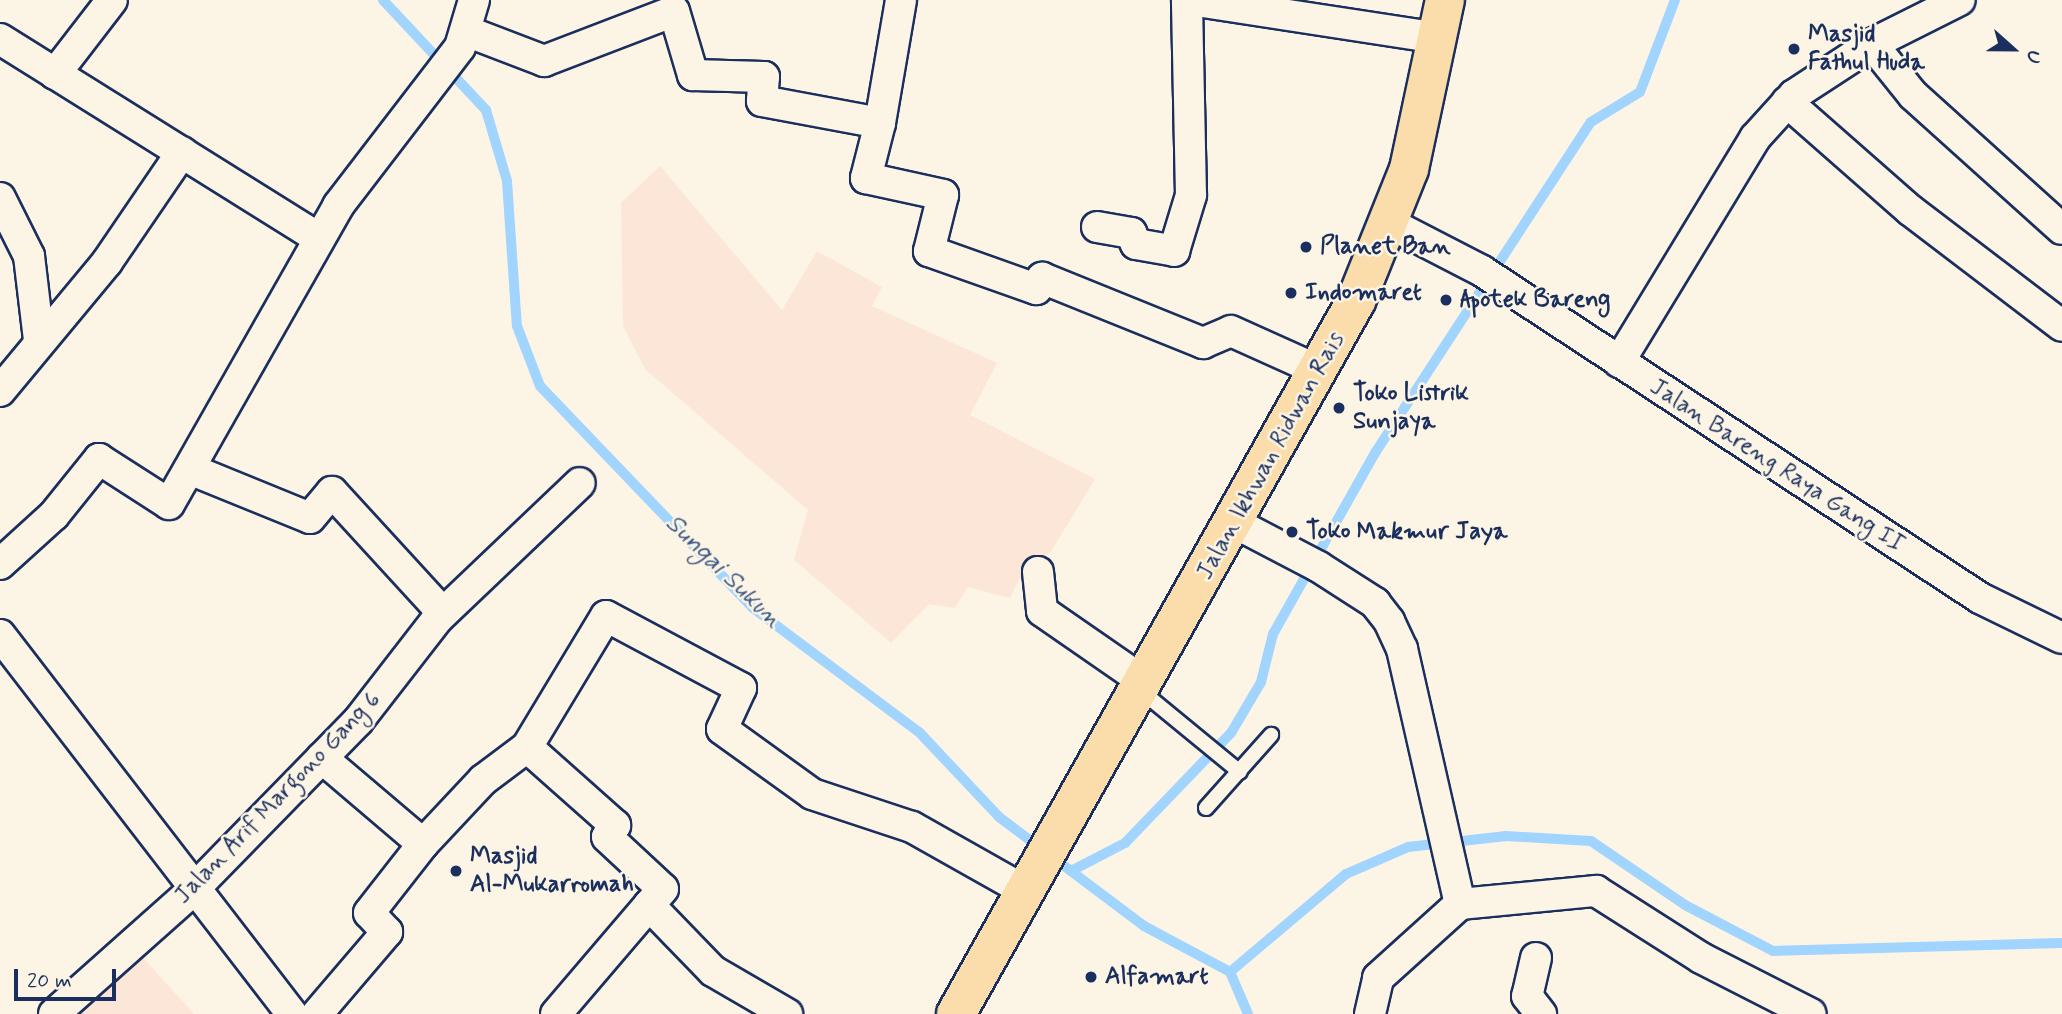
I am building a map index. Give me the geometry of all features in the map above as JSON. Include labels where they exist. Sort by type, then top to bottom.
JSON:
[{"type":"main road","name":"Jalan Ikhwan Ridwan Rais","points":[[956,1014],[1024,886],[1320,371],[1391,224],[1439,38],[1445,0]]},
{"type":"street","points":[[55,74],[112,0]]},
{"type":"street","points":[[0,564],[54,515],[99,459],[169,504],[192,470],[318,238],[463,39],[474,0]]},
{"type":"street","points":[[901,0],[880,122],[866,178],[943,195],[929,251],[1036,289],[1042,278],[1203,343],[1231,331],[1320,371]]},
{"type":"street","points":[[1097,227],[1131,233],[1136,244],[1174,251],[1191,195],[1189,0],[1439,38]]},
{"type":"street","points":[[1619,362],[1755,138],[1787,103],[1872,44],[1960,0]]},
{"type":"street","points":[[463,39],[544,61],[674,11],[693,75],[764,77],[762,101],[880,122]]},
{"type":"street","points":[[0,39],[318,238]]},
{"type":"street","points":[[1872,44],[1913,95],[2062,229]]},
{"type":"street","points":[[1787,103],[1910,210],[2062,326]]},
{"type":"street","points":[[0,391],[39,340],[107,261],[182,152]]},
{"type":"street","points":[[0,198],[29,256],[39,340]]},
{"type":"street","name":"Jalan Bareng Raya Gang II","points":[[1391,224],[1490,277],[1958,584],[2062,638]]},
{"type":"street","points":[[192,470],[310,518],[332,492],[443,613]]},
{"type":"street","name":"Jalan Arif Margono Gang 6","points":[[54,1014],[192,891],[322,758],[443,613],[580,484]]},
{"type":"street","points":[[1235,523],[1313,564],[1374,603],[1389,621],[1402,649],[1460,904]]},
{"type":"street","points":[[1038,572],[1042,611],[1139,688]]},
{"type":"street","points":[[317,1014],[387,932],[369,913],[423,844],[483,780],[527,747],[606,617],[741,688],[722,729],[812,794],[912,827],[1024,886]]},
{"type":"street","points":[[0,635],[192,891],[292,1014]]},
{"type":"street","points":[[527,747],[615,825],[607,837],[663,889],[556,1014]]},
{"type":"street","points":[[322,758],[423,844]]},
{"type":"street","points":[[1370,1014],[1378,978],[1460,904],[1596,891],[1701,958],[1811,1014]]},
{"type":"street","points":[[649,905],[713,971],[787,1014]]},
{"type":"street","points":[[1536,958],[1527,996],[1541,1014]]},
{"type":"lane","points":[[1139,688],[1206,748],[1240,772]]},
{"type":"lane","points":[[1206,808],[1272,735]]},
{"type":"shaded area","points":[[660,166],[782,310],[817,251],[882,287],[872,306],[997,363],[970,415],[1095,479],[1050,553],[1027,563],[1010,598],[968,587],[955,608],[929,604],[891,643],[794,560],[808,510],[645,369],[623,326],[621,203]]},
{"type":"shaded area","points":[[139,953],[194,1014],[69,1014]]},
{"type":"waterway","name":"Sungai Sukun","points":[[383,0],[486,110],[507,181],[517,326],[540,386],[753,608],[919,732],[999,817],[1144,926],[1230,972],[1248,1014]]},
{"type":"waterway","points":[[1071,871],[1125,843],[1231,733],[1261,682],[1273,634],[1375,453],[1591,122],[1640,92],[1675,0]]},
{"type":"waterway","points":[[1230,972],[1346,874],[1408,847],[1506,836],[1591,841],[1685,905],[1773,951],[2062,943]]},
{"type":"place","name":"Masjid Fathul Huda","points":[[1794,49]]},
{"type":"place","name":"Planet Ban","points":[[1306,247]]},
{"type":"place","name":"Indomaret","points":[[1291,293]]},
{"type":"place","name":"Apotek Bareng","points":[[1446,300]]},
{"type":"place","name":"Toko Listrik Sunjaya","points":[[1339,408]]},
{"type":"place","name":"Toko Makmur Jaya","points":[[1292,532]]},
{"type":"place","name":"Masjid Al-Mukarromah","points":[[456,871]]},
{"type":"place","name":"Alfamart","points":[[1091,977]]}]
